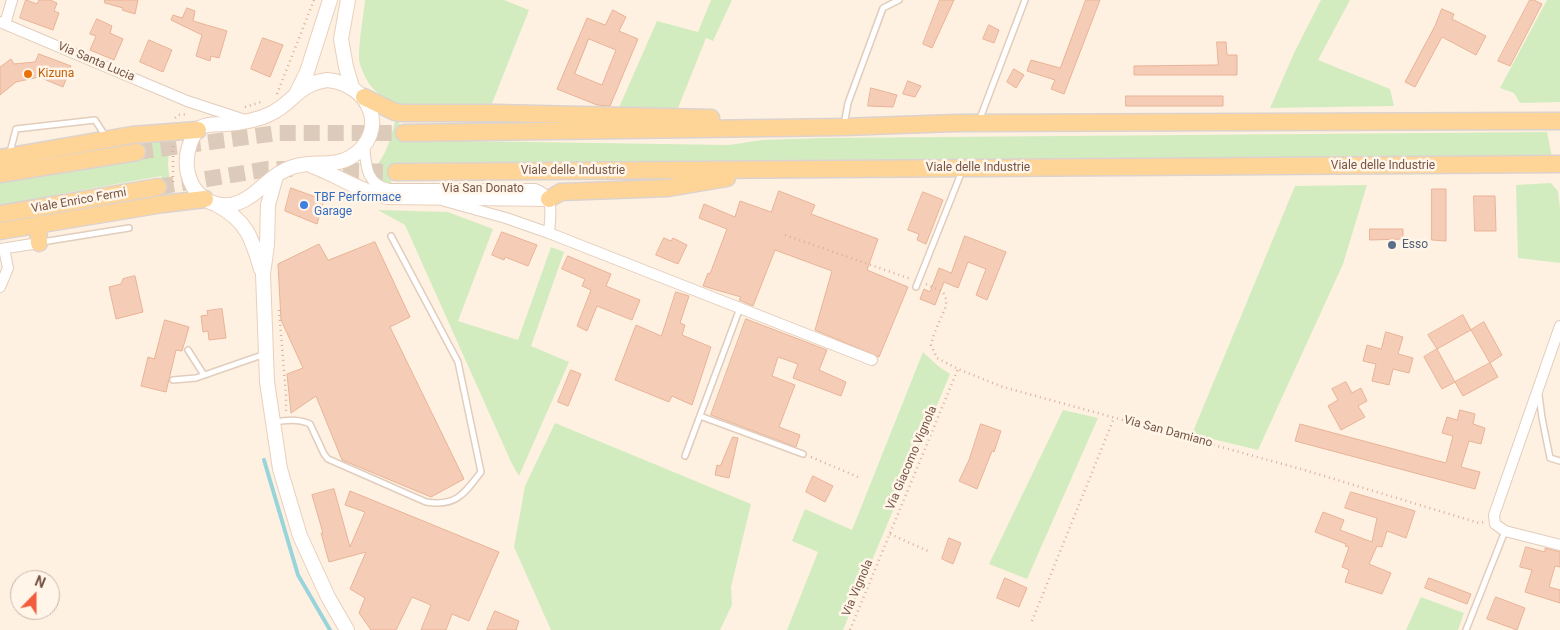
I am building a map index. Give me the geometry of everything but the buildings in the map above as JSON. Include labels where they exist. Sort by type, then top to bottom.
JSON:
[{"type":"main road","points":[[358,92],[395,112],[402,113],[495,113],[758,119],[792,127]]},
{"type":"main road","points":[[404,133],[979,124],[1560,121]]},
{"type":"main road","points":[[4,158],[132,135],[200,128]]},
{"type":"main road","points":[[0,174],[138,152]]},
{"type":"main road","name":"Viale delle Industrie","points":[[396,172],[1560,164]]},
{"type":"main road","points":[[550,199],[562,192],[668,188],[776,170]]},
{"type":"main road","name":"Viale Enrico Fermi","points":[[0,214],[166,189]]},
{"type":"main road","points":[[0,231],[174,202],[210,202]]},
{"type":"main road","points":[[38,224],[39,243]]},
{"type":"street","name":"Via Santa Lucia","points":[[12,0],[3,23],[188,101],[243,115]]},
{"type":"street","points":[[200,128],[243,115],[272,113],[288,103],[297,92],[307,72],[330,0]]},
{"type":"street","points":[[210,202],[228,205],[245,200],[276,176],[290,168],[305,164],[330,163],[344,160],[352,156],[364,145],[371,125],[370,109],[358,92],[346,67],[341,39],[348,0]]},
{"type":"street","points":[[297,92],[318,81],[327,80],[337,81],[358,92]]},
{"type":"street","points":[[188,101],[199,112],[200,128],[189,148],[186,169],[192,186],[210,202],[232,214],[247,229],[254,244],[263,274]]},
{"type":"street","name":"Via San Donato","points":[[364,145],[371,180],[379,187],[389,189],[535,189],[546,194],[550,199]]},
{"type":"street","points":[[305,164],[376,195],[399,198],[440,199],[550,199],[549,233]]},
{"type":"street","points":[[276,176],[268,205],[267,245],[263,274],[267,382],[280,469],[300,536],[328,597],[347,630]]},
{"type":"street","name":"Via San Donato","points":[[440,199],[506,218],[549,233],[872,360]]},
{"type":"street","points":[[0,287],[8,268],[2,249],[39,243]]},
{"type":"street","points":[[1560,326],[1494,520],[1495,524],[1505,530],[1560,545]]},
{"type":"lane","points":[[843,127],[848,103],[883,8],[899,0]]},
{"type":"lane","points":[[979,124],[1025,0]]},
{"type":"lane","points":[[4,158],[16,129],[95,120],[108,140]]},
{"type":"lane","points":[[916,287],[963,168]]},
{"type":"lane","points":[[39,243],[129,228]]},
{"type":"lane","points":[[273,422],[306,422],[310,424],[328,460],[426,502],[438,504],[452,502],[467,491],[482,472],[458,362],[391,236]]},
{"type":"lane","points":[[685,456],[740,308]]},
{"type":"lane","points":[[188,350],[204,375]]},
{"type":"lane","points":[[173,380],[196,378],[266,354]]},
{"type":"lane","points":[[1538,388],[1550,458],[1560,461]]},
{"type":"lane","points":[[700,416],[804,454]]},
{"type":"lane","points":[[1466,630],[1505,530]]},
{"type":"path","points":[[275,96],[314,0]]},
{"type":"path","points":[[243,115],[272,99]]},
{"type":"path","points":[[166,189],[172,167],[173,138]]},
{"type":"path","points":[[785,235],[919,281]]},
{"type":"path","name":"Via San Damiano","points":[[919,281],[943,292],[946,306],[934,334],[932,345],[937,358],[958,369],[1003,387],[1301,468],[1479,523],[1494,520]]},
{"type":"path","name":"Via Giacomo Vignola","points":[[882,553],[958,369]]},
{"type":"path","points":[[1032,621],[1114,418]]},
{"type":"path","points":[[804,454],[858,477]]},
{"type":"path","points":[[890,534],[928,551]]},
{"type":"path","name":"Via Vignola","points":[[850,630],[882,553]]},
{"type":"green space","points":[[365,0],[504,0],[529,10],[491,106],[401,104],[386,99],[374,90],[365,77],[359,60]]},
{"type":"green space","points":[[711,0],[732,0],[713,41],[706,38],[676,113],[617,112],[657,21],[698,32]]},
{"type":"green space","points":[[1321,0],[1350,0],[1318,60],[1390,89],[1394,106],[1270,108],[1295,51]]},
{"type":"green space","points":[[1547,0],[1560,0],[1560,102],[1520,103],[1514,93],[1500,88]]},
{"type":"green space","points":[[396,118],[399,119],[400,140],[729,145],[762,140],[821,138],[1547,132],[1552,157],[393,163],[391,186],[378,177],[373,169],[385,152]]},
{"type":"green space","points":[[140,137],[170,139],[168,164],[171,196],[164,197],[161,176],[0,205],[0,182],[144,159]]},
{"type":"green space","points":[[1551,183],[1558,191],[1560,208],[1560,263],[1518,258],[1516,185]]},
{"type":"green space","points":[[1367,185],[1343,264],[1258,450],[1192,434],[1295,186]]},
{"type":"green space","points":[[378,210],[448,212],[493,229],[458,321],[518,340],[551,247],[564,252],[531,346],[569,362],[519,476],[405,225]]},
{"type":"green space","points":[[923,352],[950,374],[843,630],[787,630],[818,552],[792,541],[805,509],[852,530]]},
{"type":"green space","points":[[1063,410],[1098,418],[1027,579],[989,564]]},
{"type":"green space","points":[[555,423],[751,504],[731,587],[732,605],[720,630],[551,630],[514,547],[525,486]]},
{"type":"green space","points":[[1421,597],[1464,613],[1458,630],[1406,630]]},
{"type":"waterway","points":[[264,460],[298,575],[330,630]]},
{"type":"tunnel","points":[[137,152],[277,133],[404,133]]},
{"type":"tunnel","points":[[158,187],[268,169],[294,169]]},
{"type":"tunnel","points":[[319,170],[396,172]]},
{"type":"place","name":"Kizuna","points":[[28,74]]},
{"type":"place","name":"TBF Performace Garage","points":[[304,205]]},
{"type":"place","name":"Esso","points":[[1392,245]]}]
